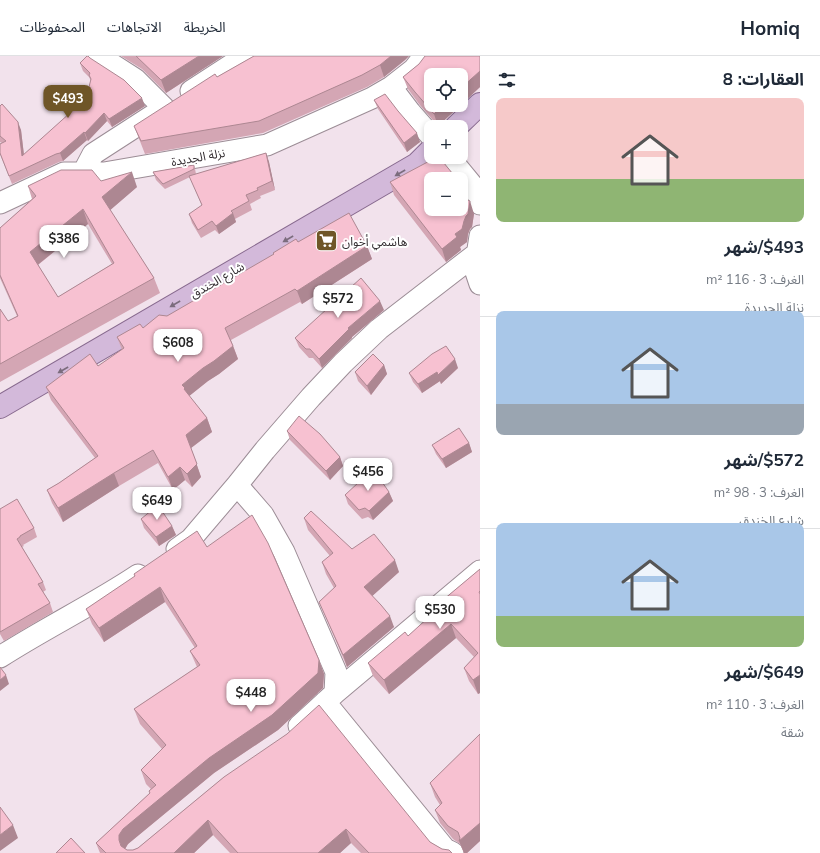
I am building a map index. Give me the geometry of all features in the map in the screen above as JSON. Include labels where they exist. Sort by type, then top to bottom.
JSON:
[{"type":"main road","points":[[463,120],[480,104]]},
{"type":"main road","name":"شارع الخندق","points":[[0,407],[417,164],[424,157]]},
{"type":"street","points":[[99,56],[134,79],[164,108]]},
{"type":"street","points":[[83,173],[93,154],[245,56]]},
{"type":"street","name":"نزلة الجديدة","points":[[0,203],[64,173],[104,173],[267,145],[372,98],[391,87],[414,69],[424,56]]},
{"type":"street","points":[[391,87],[424,128]]},
{"type":"street","points":[[455,164],[477,191],[480,204]]},
{"type":"street","points":[[479,247],[475,269],[480,284]]},
{"type":"street","points":[[0,657],[120,587],[191,539],[237,485],[264,450],[311,397],[344,363],[379,329],[479,247]]},
{"type":"street","points":[[237,485],[263,515],[284,552],[336,672],[330,697]]},
{"type":"street","points":[[285,739],[330,697],[480,572]]},
{"type":"street","points":[[330,697],[445,849],[453,853]]},
{"type":"building","points":[[87,56],[124,80],[142,98],[109,119],[104,113],[85,133],[84,132],[60,153],[9,176],[0,153],[0,144],[6,141],[0,136],[0,106],[2,104],[18,122],[22,156],[71,112],[69,110],[88,91],[91,79],[89,75],[90,73],[80,63]]},
{"type":"building","points":[[136,56],[199,56],[161,80]]},
{"type":"building","points":[[254,56],[391,56],[380,65],[362,75],[259,121],[141,141],[134,126],[215,74],[217,77]]},
{"type":"building","points":[[425,56],[480,56],[480,71],[468,82],[468,68],[424,68],[424,102],[403,77],[419,64]]},
{"type":"building","points":[[385,94],[417,133],[404,143],[374,100]]},
{"type":"building","points":[[266,153],[272,181],[257,188],[258,190],[246,195],[249,201],[231,211],[233,213],[216,226],[212,221],[198,230],[189,214],[202,205],[189,176]]},
{"type":"building","points":[[424,164],[445,164],[451,172],[424,172],[424,216],[466,216],[462,229],[455,234],[457,237],[442,249],[390,182]]},
{"type":"building","points":[[194,165],[194,169],[163,184],[153,172]]},
{"type":"building","points":[[61,170],[92,170],[101,181],[132,172],[102,197],[154,278],[0,364],[0,309],[8,321],[18,316],[0,275],[0,228],[36,196],[28,186]],"holes":[[[83,209],[114,263],[58,297],[30,252]]]},
{"type":"building","points":[[468,200],[470,201],[468,214]]},
{"type":"building","points":[[349,213],[367,246],[297,291],[295,289],[225,328],[233,346],[182,385],[207,418],[186,435],[197,464],[187,474],[180,467],[168,477],[153,450],[58,508],[47,490],[98,456],[46,387],[90,354],[98,366],[124,348],[117,337],[140,324],[143,328],[159,315],[167,316],[274,254],[273,253],[296,239],[298,242]]},
{"type":"building","points":[[361,278],[380,301],[348,328],[349,329],[319,359],[310,349],[306,349],[295,338]]},
{"type":"building","points":[[446,346],[455,359],[438,375],[437,372],[418,384],[409,373],[432,354]]},
{"type":"building","points":[[373,354],[384,365],[367,386],[355,372]]},
{"type":"building","points":[[299,416],[320,434],[340,457],[326,471],[287,431]]},
{"type":"building","points":[[459,428],[469,443],[442,459],[432,445]]},
{"type":"building","points":[[373,469],[389,492],[369,511],[365,508],[359,510],[345,495]]},
{"type":"building","points":[[17,499],[34,528],[17,539],[43,582],[38,584],[50,603],[0,632],[0,509]]},
{"type":"building","points":[[158,505],[172,526],[156,537],[141,519]]},
{"type":"building","points":[[311,511],[352,549],[374,534],[395,560],[364,587],[390,616],[343,655],[319,602],[336,586],[322,562],[333,553],[304,518]]},
{"type":"building","points":[[252,515],[268,543],[319,660],[318,673],[272,715],[209,758],[123,829],[119,835],[121,846],[127,850],[138,848],[224,777],[287,734],[319,705],[430,842],[442,849],[449,850],[452,853],[369,853],[346,829],[318,853],[238,853],[208,820],[174,853],[106,853],[96,843],[150,793],[149,791],[156,785],[141,770],[166,745],[134,709],[200,665],[190,651],[197,646],[160,587],[99,628],[86,609],[197,531],[207,547]]},
{"type":"building","points":[[480,569],[480,675],[473,680],[464,668],[478,653],[451,624],[384,680],[368,663],[405,632],[408,636],[430,616],[433,612],[431,610]]},
{"type":"building","points":[[0,667],[6,675],[0,680]]},
{"type":"building","points":[[480,734],[480,823],[459,841],[460,838],[458,832],[448,826],[435,810],[442,803],[430,783]]},
{"type":"building","points":[[0,807],[13,825],[0,835]]},
{"type":"building","points":[[71,838],[85,853],[56,853]]},
{"type":"place","name":"هاشمي أخوان","points":[[326,241]]}]
